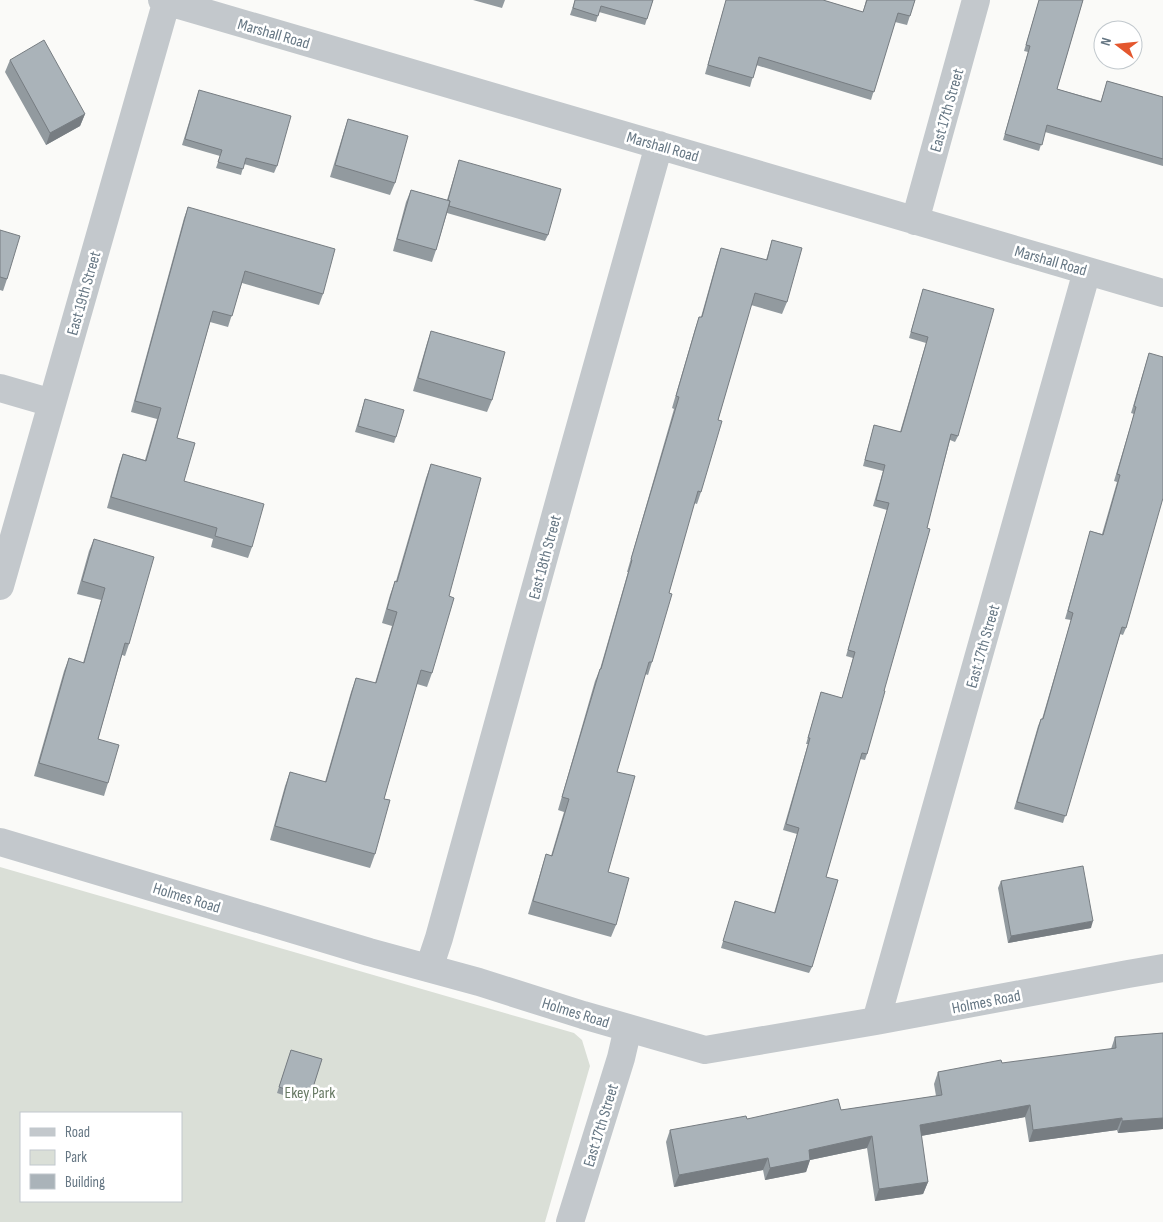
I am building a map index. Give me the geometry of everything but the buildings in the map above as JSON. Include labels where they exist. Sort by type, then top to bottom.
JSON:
[{"type":"street","name":"Marshall Road","points":[[165,0],[1163,293]]},
{"type":"street","name":"East 19th Street","points":[[0,586],[165,0]]},
{"type":"street","name":"East 17th Street","points":[[916,220],[976,0]]},
{"type":"street","name":"East 18th Street","points":[[429,968],[439,938],[659,145]]},
{"type":"street","name":"East 17th Street","points":[[876,1021],[1087,271]]},
{"type":"street","points":[[0,388],[52,403]]},
{"type":"street","name":"Holmes Road","points":[[0,842],[705,1050],[876,1021],[1163,968]]},
{"type":"street","name":"East 17th Street","points":[[570,1222],[621,1058],[628,1028]]},
{"type":"green space","name":"Ekey Park","points":[[0,867],[574,1033],[582,1040],[590,1066],[545,1222],[0,1222]]}]
